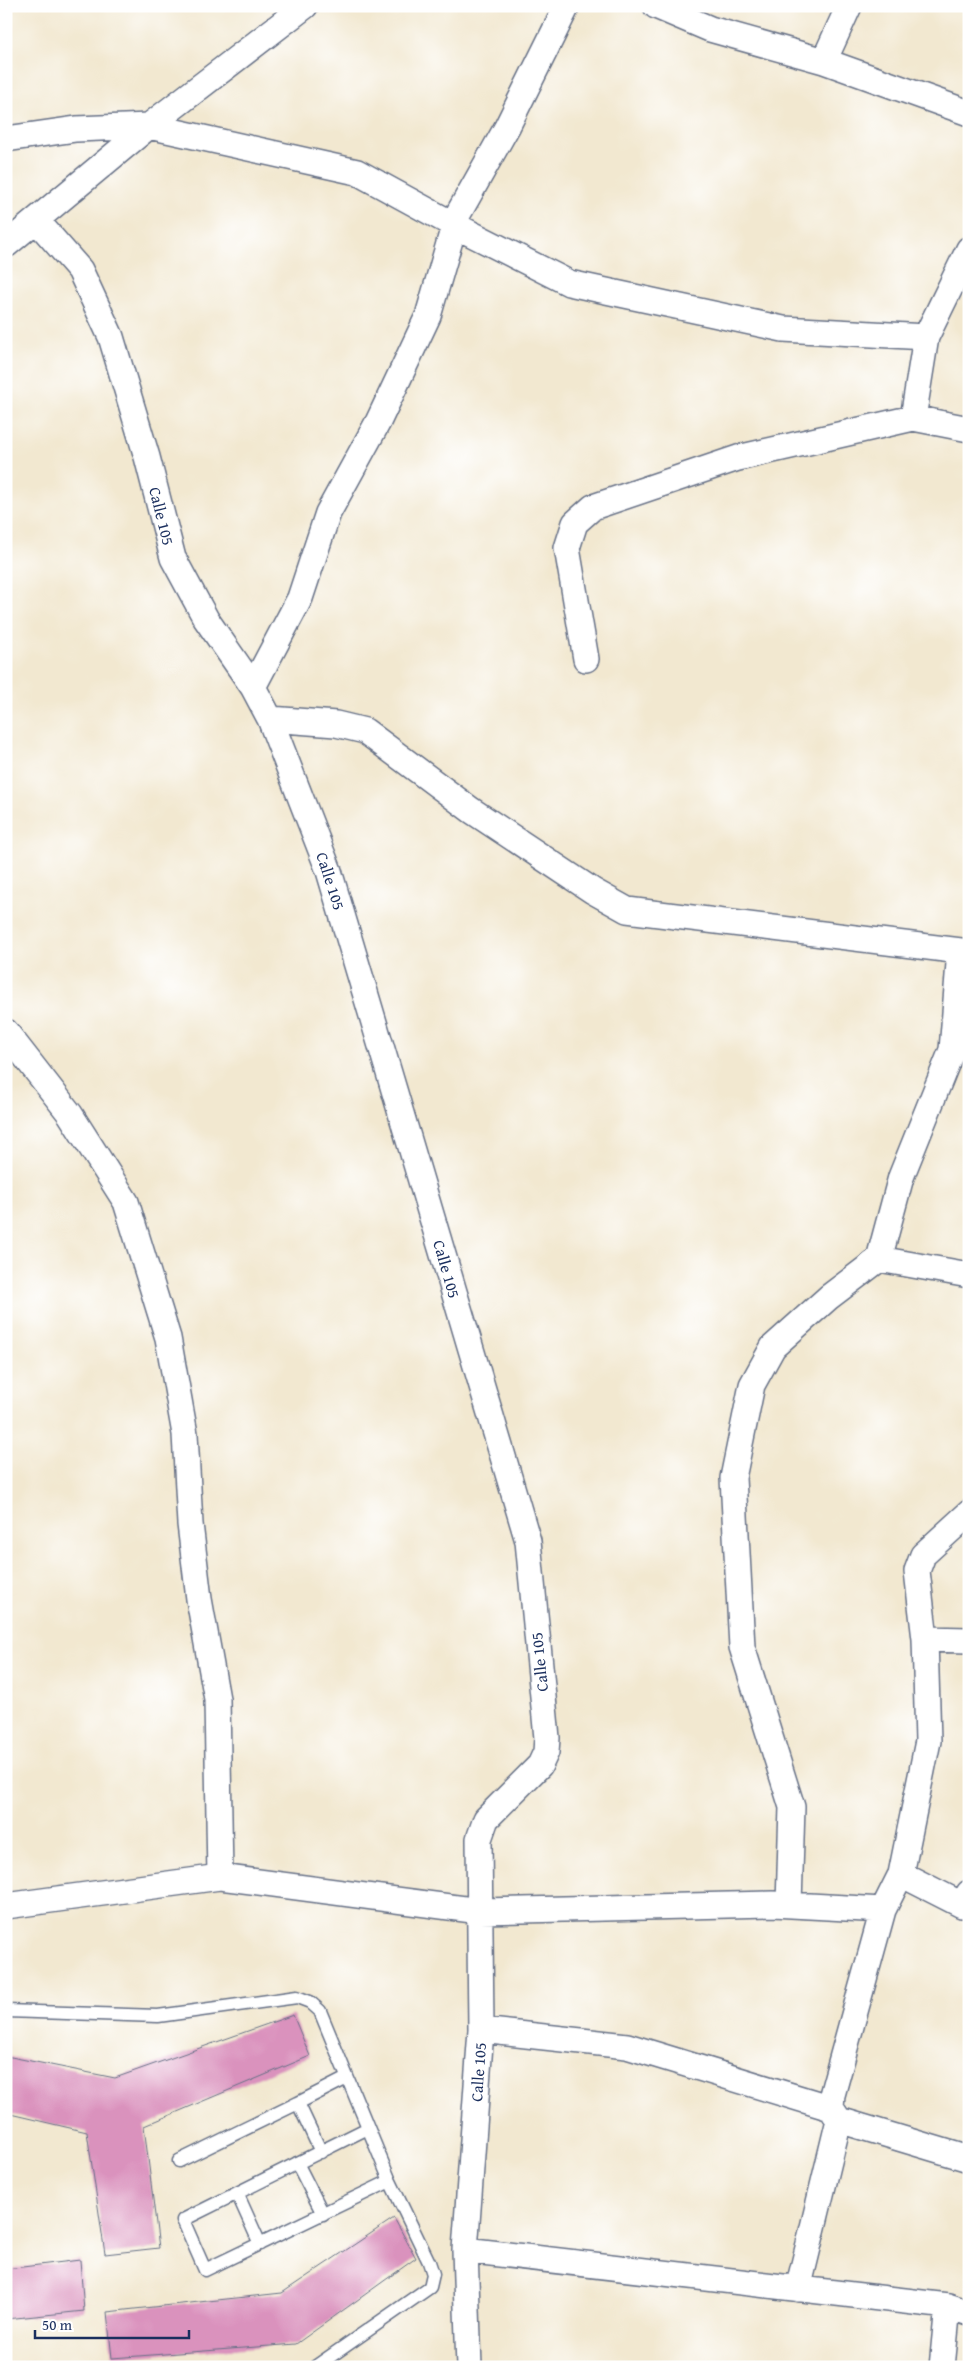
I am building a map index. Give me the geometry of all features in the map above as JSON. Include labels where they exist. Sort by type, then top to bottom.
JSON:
[{"type":"street","points":[[6,245],[149,126],[305,6]]},
{"type":"street","points":[[253,687],[300,598],[328,513],[378,422],[428,316],[457,216],[507,127],[567,6]]},
{"type":"street","points":[[656,6],[710,29],[824,61],[969,112]]},
{"type":"street","points":[[824,61],[849,6]]},
{"type":"street","points":[[6,139],[76,129],[149,126],[357,172],[454,225],[569,283],[783,329],[926,337]]},
{"type":"street","name":"Calle 105","points":[[37,221],[80,270],[111,337],[147,457],[173,558],[206,619],[253,687],[270,720],[330,871],[528,1541],[547,1738],[546,1752],[540,1765],[486,1819],[479,1839],[481,2030],[465,2250],[469,2367]]},
{"type":"street","points":[[913,418],[926,337],[969,249]]},
{"type":"street","points":[[586,659],[567,548],[575,523],[593,507],[738,458],[913,418],[969,429]]},
{"type":"street","points":[[270,720],[336,724],[365,731],[471,810],[593,891],[627,910],[964,951],[952,1050],[901,1177],[878,1259],[829,1297],[773,1348],[752,1386],[733,1478],[742,1647],[792,1807],[789,1904]]},
{"type":"street","points":[[6,1032],[70,1114],[126,1202],[168,1338],[185,1434],[190,1524],[199,1599],[217,1698],[220,1877]]},
{"type":"street","points":[[878,1259],[969,1274]]},
{"type":"street","points":[[798,2289],[835,2114],[832,2095],[883,1910],[901,1874],[928,1741],[925,1639],[917,1571],[923,1555],[969,1513]]},
{"type":"street","points":[[925,1639],[969,1640]]},
{"type":"street","points":[[901,1874],[967,1902]]},
{"type":"street","points":[[8,1904],[220,1877],[480,1911],[789,1904],[883,1910]]},
{"type":"street","points":[[481,2030],[627,2046],[969,2159]]},
{"type":"street","points":[[465,2250],[958,2309],[942,2367]]},
{"type":"lane","points":[[6,2011],[158,2016],[297,1997],[310,2002],[320,2011],[390,2181],[430,2262],[433,2274],[430,2287],[315,2367]]},
{"type":"lane","points":[[179,2161],[347,2078]]},
{"type":"lane","points":[[298,2103],[320,2152]]},
{"type":"lane","points":[[368,2128],[183,2220],[206,2270],[390,2181]]},
{"type":"lane","points":[[298,2163],[322,2214]]},
{"type":"lane","points":[[237,2193],[260,2244]]},
{"type":"building","points":[[293,2015],[310,2056],[144,2126],[159,2248],[105,2254],[87,2132],[6,2113],[6,2056],[115,2078]]},
{"type":"building","points":[[394,2218],[416,2258],[296,2344],[112,2358],[107,2312],[282,2293]]},
{"type":"building","points":[[80,2260],[84,2311],[6,2319],[6,2269]]}]
